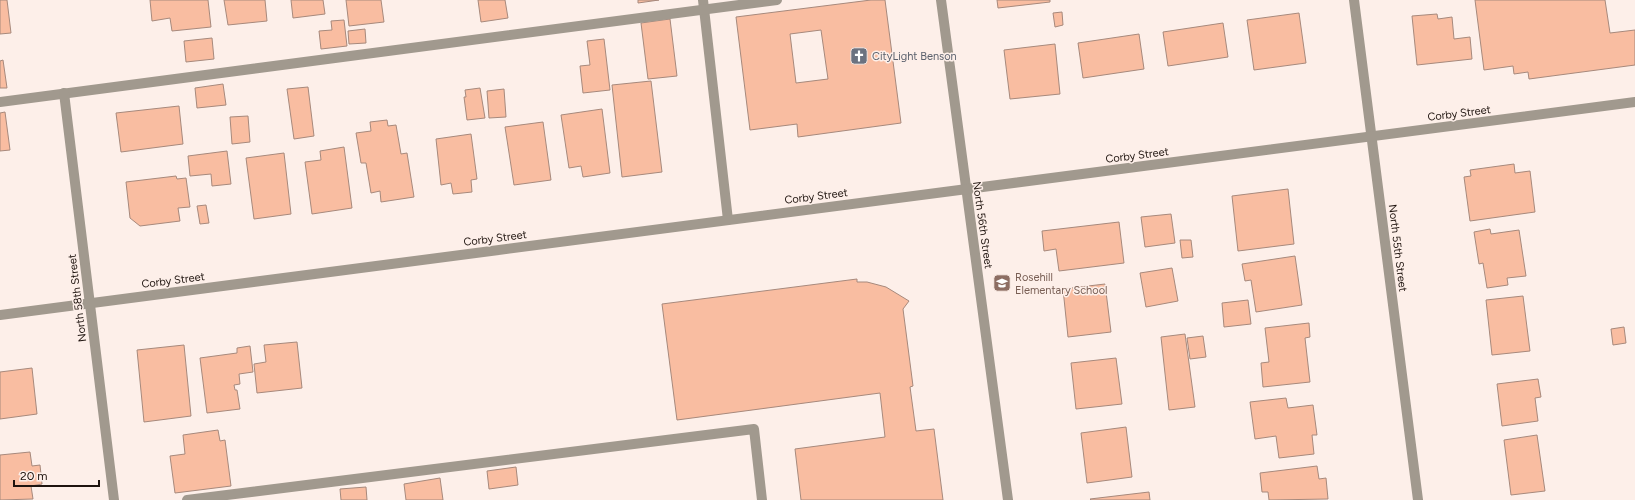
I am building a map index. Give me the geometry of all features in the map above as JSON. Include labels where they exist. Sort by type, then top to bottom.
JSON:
[{"type":"street","points":[[0,102],[703,5],[777,0]]},
{"type":"street","name":"North 56th Street","points":[[940,0],[1008,500]]},
{"type":"street","name":"North 55th Street","points":[[1354,0],[1418,500]]},
{"type":"street","points":[[703,5],[728,220]]},
{"type":"street","name":"North 58th Street","points":[[64,93],[114,500]]},
{"type":"street","name":"Corby Street","points":[[0,315],[1635,102]]},
{"type":"street","points":[[187,500],[754,429],[762,500]]},
{"type":"building","points":[[0,0],[7,0],[11,33],[0,34]]},
{"type":"building","points":[[150,0],[208,0],[211,27],[172,31],[170,18],[152,21]]},
{"type":"building","points":[[224,0],[265,0],[267,21],[228,25]]},
{"type":"building","points":[[291,0],[323,0],[325,14],[293,18]]},
{"type":"building","points":[[346,0],[381,0],[384,22],[349,26]]},
{"type":"building","points":[[478,0],[505,0],[508,18],[481,22]]},
{"type":"building","points":[[638,0],[659,0],[638,3]]},
{"type":"building","name":"CityLight Benson","points":[[871,0],[885,0],[901,123],[798,137],[797,124],[750,130],[736,17]],"holes":[[[821,30],[828,79],[796,83],[790,34]]]},
{"type":"building","points":[[997,0],[1050,0],[1050,2],[998,8]]},
{"type":"building","points":[[1475,0],[1605,0],[1610,33],[1635,30],[1635,65],[1529,79],[1528,72],[1514,74],[1513,66],[1484,70]]},
{"type":"building","points":[[1062,12],[1063,25],[1055,27],[1053,13]]},
{"type":"building","points":[[1299,13],[1306,63],[1254,70],[1247,20]]},
{"type":"building","points":[[1437,14],[1438,19],[1452,17],[1454,39],[1470,37],[1472,59],[1417,65],[1412,16]]},
{"type":"building","points":[[670,19],[677,76],[648,79],[641,23]]},
{"type":"building","points":[[344,20],[347,46],[321,49],[319,31],[332,30],[331,21]]},
{"type":"building","points":[[1223,23],[1228,57],[1168,66],[1163,32]]},
{"type":"building","points":[[365,29],[366,43],[349,44],[348,31]]},
{"type":"building","points":[[1139,34],[1144,69],[1083,78],[1078,43]]},
{"type":"building","points":[[212,38],[214,59],[186,62],[184,41]]},
{"type":"building","points":[[604,39],[610,90],[583,93],[580,66],[590,65],[587,41]]},
{"type":"building","points":[[1055,44],[1060,94],[1010,99],[1004,50]]},
{"type":"building","points":[[3,60],[7,88],[0,88],[0,61]]},
{"type":"building","points":[[651,81],[662,172],[622,177],[612,85]]},
{"type":"building","points":[[223,84],[226,105],[197,108],[195,88]]},
{"type":"building","points":[[308,87],[314,136],[294,139],[287,89]]},
{"type":"building","points":[[480,88],[485,118],[467,120],[464,97],[466,97],[465,90]]},
{"type":"building","points":[[504,89],[506,117],[489,118],[487,91]]},
{"type":"building","points":[[179,106],[183,144],[121,152],[116,113]]},
{"type":"building","points":[[602,109],[610,173],[583,177],[581,166],[569,168],[561,115]]},
{"type":"building","points":[[5,112],[10,150],[0,151],[0,113]]},
{"type":"building","points":[[248,116],[250,142],[232,144],[230,117]]},
{"type":"building","points":[[387,120],[388,126],[396,125],[401,154],[407,153],[414,197],[381,202],[380,191],[371,193],[366,163],[361,163],[356,133],[371,131],[370,122]]},
{"type":"building","points":[[543,122],[551,180],[514,185],[505,127]]},
{"type":"building","points":[[471,134],[477,179],[471,180],[472,192],[453,194],[451,183],[441,185],[436,139]]},
{"type":"building","points":[[344,147],[352,208],[312,214],[305,162],[321,160],[320,151]]},
{"type":"building","points":[[227,151],[231,184],[212,186],[211,174],[190,176],[188,156]]},
{"type":"building","points":[[284,153],[291,214],[254,219],[246,158]]},
{"type":"building","points":[[1514,164],[1515,173],[1530,171],[1535,212],[1470,221],[1464,177],[1471,176],[1470,170]]},
{"type":"building","points":[[176,176],[177,179],[186,178],[190,207],[178,208],[180,221],[140,226],[130,218],[126,182]]},
{"type":"building","points":[[1288,189],[1294,244],[1238,251],[1232,196]]},
{"type":"building","points":[[206,205],[209,223],[200,224],[197,206]]},
{"type":"building","points":[[1171,214],[1175,243],[1145,247],[1141,217]]},
{"type":"building","points":[[1119,222],[1124,263],[1059,271],[1056,249],[1044,251],[1042,231]]},
{"type":"building","points":[[1490,229],[1491,234],[1519,230],[1526,276],[1507,278],[1508,285],[1487,288],[1483,263],[1479,264],[1474,232]]},
{"type":"building","points":[[1180,240],[1191,240],[1193,257],[1182,258]]},
{"type":"building","points":[[1295,256],[1302,305],[1256,312],[1251,280],[1245,281],[1242,264]]},
{"type":"building","points":[[1172,268],[1178,301],[1146,307],[1140,273]]},
{"type":"building","points":[[857,279],[857,282],[867,282],[886,287],[909,301],[903,309],[913,386],[910,387],[916,431],[934,429],[943,500],[801,500],[795,449],[885,437],[880,393],[677,420],[662,304]]},
{"type":"building","points":[[1105,284],[1111,332],[1068,337],[1063,289]]},
{"type":"building","points":[[1523,296],[1530,351],[1492,355],[1486,300]]},
{"type":"building","points":[[1248,300],[1251,324],[1224,327],[1222,303]]},
{"type":"building","points":[[1309,323],[1310,337],[1305,338],[1310,382],[1263,387],[1261,363],[1269,362],[1265,328]]},
{"type":"building","points":[[1624,327],[1626,343],[1613,345],[1611,329]]},
{"type":"building","points":[[1185,334],[1195,407],[1169,410],[1161,337]]},
{"type":"building","points":[[1203,336],[1206,357],[1190,359],[1187,338]]},
{"type":"building","points":[[297,342],[302,388],[257,393],[254,364],[266,362],[264,345]]},
{"type":"building","points":[[184,345],[191,416],[144,422],[137,350]]},
{"type":"building","points":[[250,346],[253,372],[239,374],[240,384],[234,385],[235,390],[237,390],[240,409],[207,413],[200,358],[237,353],[237,348]]},
{"type":"building","points":[[1116,358],[1122,404],[1076,409],[1071,363]]},
{"type":"building","points":[[32,368],[37,414],[0,419],[0,372]]},
{"type":"building","points":[[1538,379],[1541,397],[1535,398],[1538,421],[1502,426],[1497,384]]},
{"type":"building","points":[[1286,398],[1288,408],[1313,405],[1317,435],[1312,435],[1314,454],[1279,458],[1276,436],[1255,439],[1250,402]]},
{"type":"building","points":[[1126,427],[1132,477],[1087,483],[1081,433]]},
{"type":"building","points":[[218,430],[220,441],[225,440],[231,486],[175,493],[170,456],[185,454],[183,435]]},
{"type":"building","points":[[1537,435],[1545,491],[1511,495],[1504,440]]},
{"type":"building","points":[[30,452],[32,466],[40,465],[42,484],[31,486],[33,499],[0,500],[0,455]]},
{"type":"building","points":[[1317,466],[1319,479],[1326,478],[1328,499],[1269,500],[1268,492],[1262,492],[1260,473]]},
{"type":"building","points":[[516,467],[518,485],[489,489],[487,471]]},
{"type":"building","points":[[440,478],[443,500],[406,500],[404,484]]},
{"type":"building","points":[[366,487],[367,500],[341,500],[340,489]]},
{"type":"building","points":[[1149,492],[1150,500],[1090,499]]},
{"type":"place","name":"CityLight Benson","points":[[859,56]]},
{"type":"place","name":"Rosehill Elementary School","points":[[1002,283]]}]
